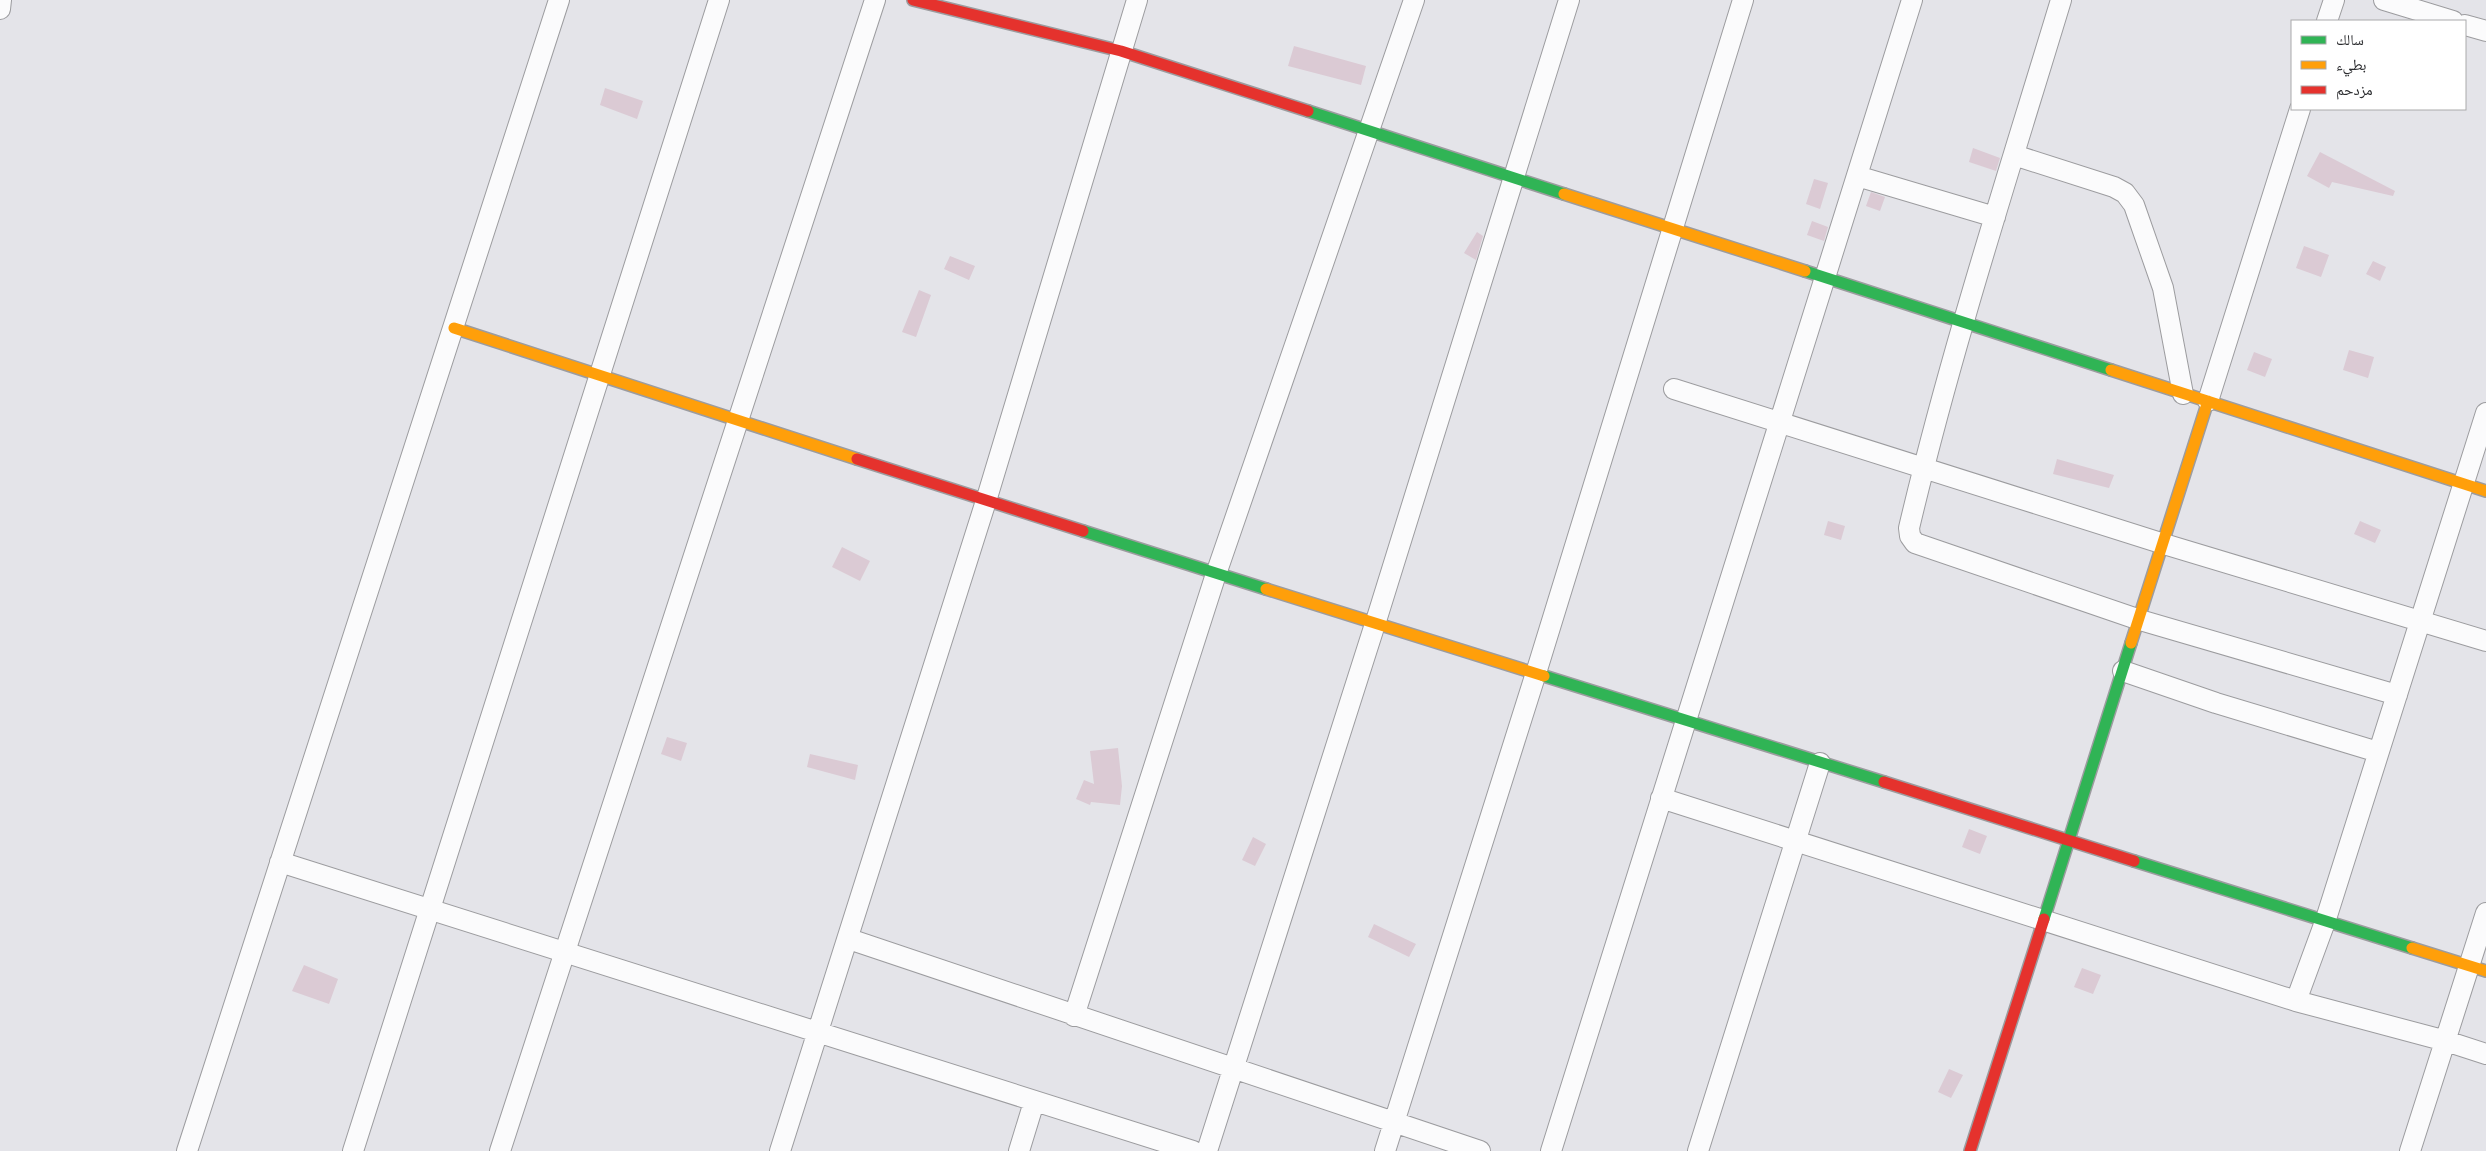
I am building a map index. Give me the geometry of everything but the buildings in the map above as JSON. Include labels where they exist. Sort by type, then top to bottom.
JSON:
[{"type":"street","points":[[0,9],[1,0]]},
{"type":"street","points":[[188,1151],[559,0]]},
{"type":"street","points":[[353,1151],[720,0]]},
{"type":"street","points":[[500,1151],[875,0]]},
{"type":"street","points":[[913,0],[1120,51],[2486,491]]},
{"type":"street","points":[[780,1151],[849,939],[986,501],[1120,51],[1137,0]]},
{"type":"street","points":[[1074,1016],[1216,574],[1414,0]]},
{"type":"street","points":[[1207,1151],[1376,622],[1569,0]]},
{"type":"street","points":[[1385,1151],[1536,673],[1743,0]]},
{"type":"street","points":[[1551,1151],[1912,0]]},
{"type":"street","points":[[2061,0],[1963,322],[1924,466],[1909,528],[1910,536],[1915,543],[2140,620],[2397,695]]},
{"type":"street","points":[[2327,20],[2334,0]]},
{"type":"street","points":[[2384,0],[2450,20]]},
{"type":"street","points":[[2466,25],[2486,31]]},
{"type":"street","points":[[1970,1151],[2140,620],[2300,110]]},
{"type":"street","points":[[2014,155],[2114,187],[2125,193],[2134,206],[2163,288],[2184,394]]},
{"type":"street","points":[[1857,176],[1995,217]]},
{"type":"street","points":[[454,328],[1216,574],[1376,622],[2325,922],[2478,968]]},
{"type":"street","points":[[1674,390],[1924,466],[2164,544],[2486,641]]},
{"type":"street","points":[[2296,1001],[2325,922],[2486,413]]},
{"type":"street","points":[[2123,671],[2378,752]]},
{"type":"street","points":[[1698,1151],[1794,840],[1820,763]]},
{"type":"street","points":[[1661,798],[2296,1001],[2446,1041],[2486,1054]]},
{"type":"street","points":[[280,862],[1193,1151]]},
{"type":"street","points":[[2410,1151],[2446,1041],[2478,968],[2486,913]]},
{"type":"street","points":[[849,939],[1074,1016],[1395,1120],[1480,1151]]},
{"type":"street","points":[[1019,1151],[1034,1102]]},
{"type":"traffic: fast","points":[[1308,111],[1564,194]]},
{"type":"traffic: fast","points":[[1805,271],[2111,370]]},
{"type":"traffic: fast","points":[[1083,531],[1266,589]]},
{"type":"traffic: fast","points":[[2044,919],[2131,643]]},
{"type":"traffic: fast","points":[[1544,676],[1884,782]]},
{"type":"traffic: fast","points":[[2134,861],[2412,948]]},
{"type":"traffic: slow","points":[[1564,194],[1805,271]]},
{"type":"traffic: slow","points":[[454,328],[857,459]]},
{"type":"traffic: slow","points":[[2111,370],[2486,491]]},
{"type":"traffic: slow","points":[[2131,643],[2208,401]]},
{"type":"traffic: slow","points":[[1266,589],[1544,676]]},
{"type":"traffic: slow","points":[[2412,948],[2486,971]]},
{"type":"traffic: jam","points":[[913,0],[1121,51],[1308,111]]},
{"type":"traffic: jam","points":[[857,459],[1083,531]]},
{"type":"traffic: jam","points":[[1884,782],[2134,861]]},
{"type":"traffic: jam","points":[[1970,1151],[2044,919]]}]
